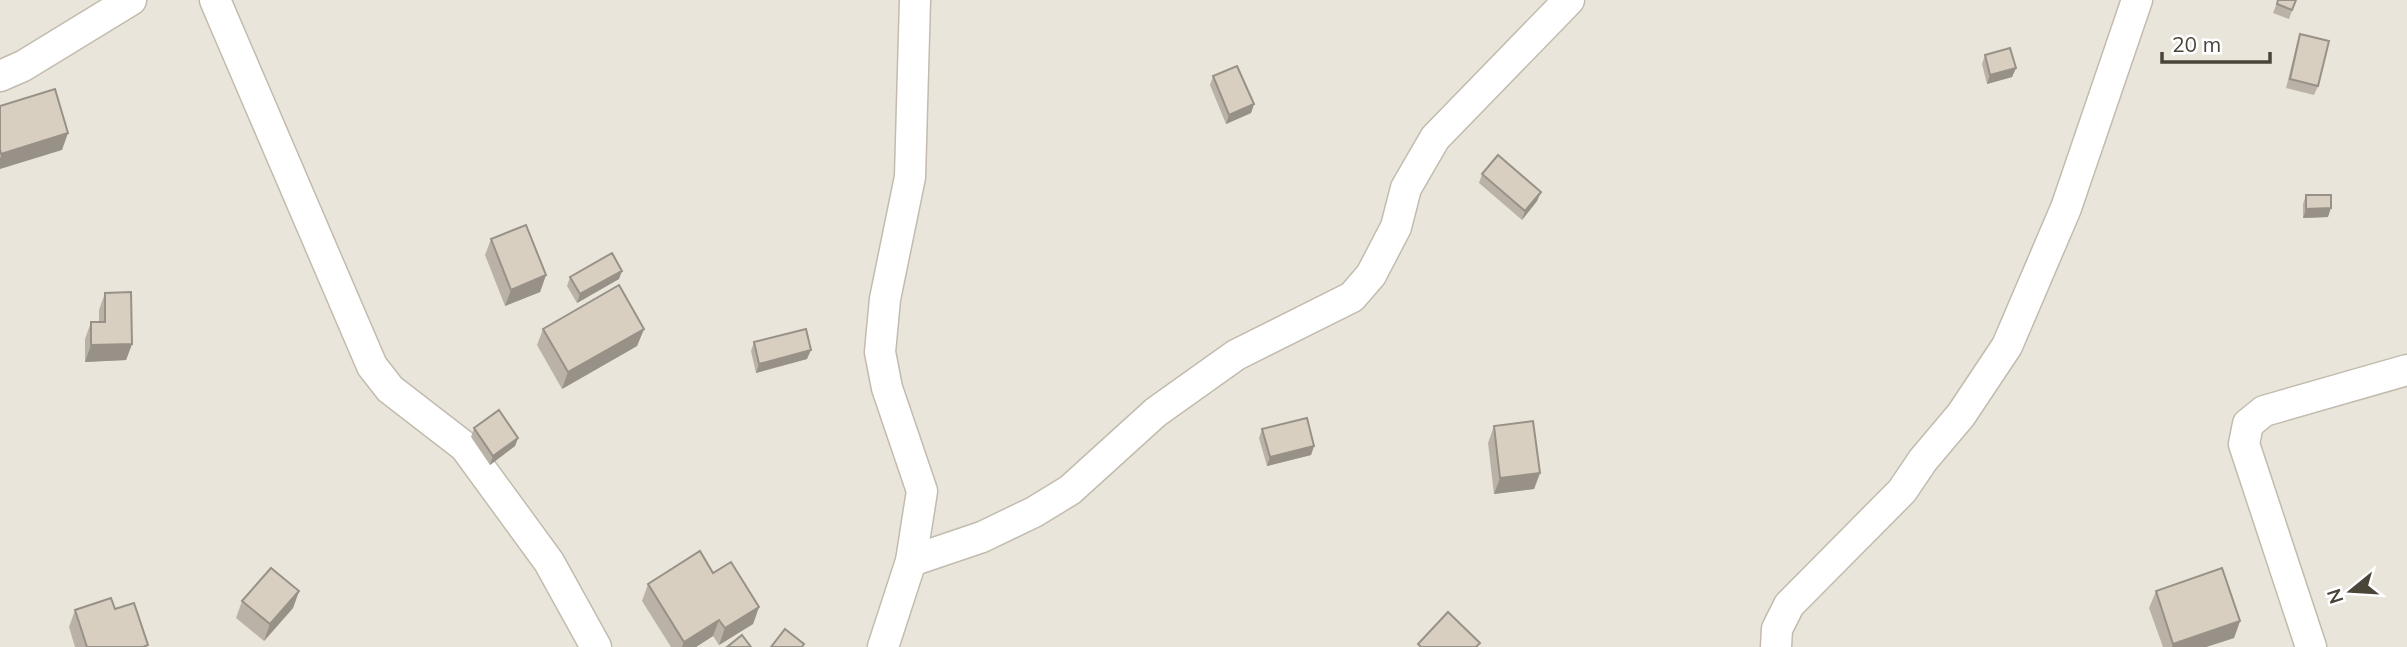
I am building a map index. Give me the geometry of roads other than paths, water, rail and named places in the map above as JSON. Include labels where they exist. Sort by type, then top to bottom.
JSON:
[{"type":"street","points":[[0,76],[23,66],[131,0]]},
{"type":"street","points":[[215,0],[372,366],[390,389],[465,447],[549,562],[596,647]]},
{"type":"street","points":[[883,647],[911,561],[922,491],[887,388],[880,352],[885,299],[910,177],[915,0]]},
{"type":"street","points":[[911,561],[982,537],[1034,512],[1070,490],[1156,412],[1236,355],[1352,297],[1371,275],[1396,227],[1406,188],[1435,138],[1569,0]]},
{"type":"street","points":[[1776,647],[1777,629],[1789,605],[1902,491],[1923,460],[1961,415],[2007,346],[2066,208],[2137,0]]},
{"type":"street","points":[[2312,647],[2244,444],[2248,424],[2264,411],[2407,370]]}]
